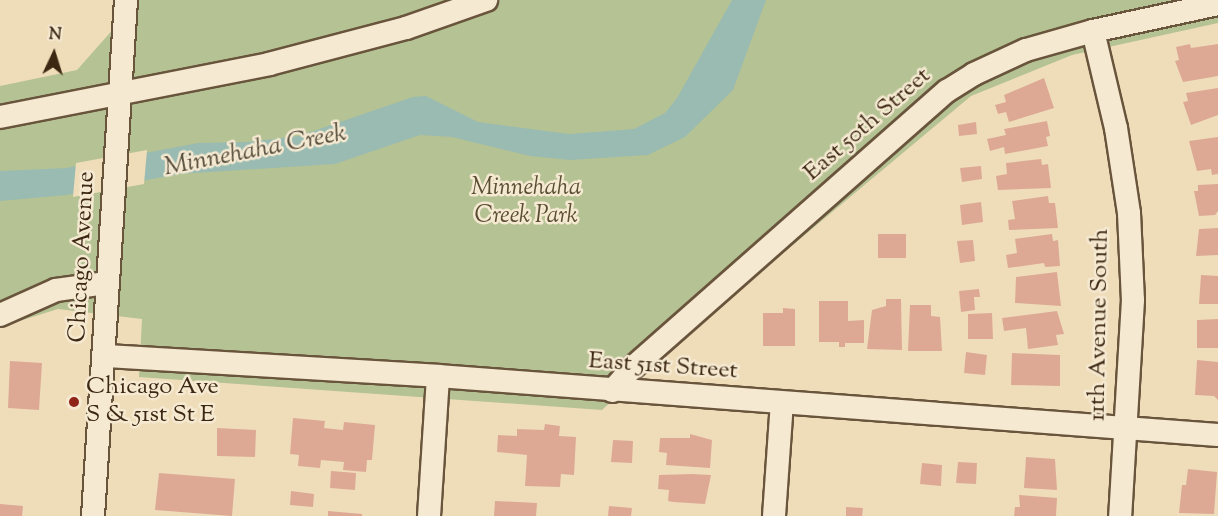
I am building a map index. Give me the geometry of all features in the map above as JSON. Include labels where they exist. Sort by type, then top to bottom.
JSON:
[{"type":"street","name":"Chicago Avenue","points":[[93,516],[105,356],[106,283],[126,0]]},
{"type":"street","points":[[0,117],[269,64],[406,28],[478,1]]},
{"type":"street","name":"East 50th Street","points":[[612,392],[630,370],[946,91],[974,74],[1026,50],[1093,31],[1218,4]]},
{"type":"street","name":"11th Avenue South","points":[[1093,31],[1116,128],[1129,213],[1133,300],[1120,516]]},
{"type":"street","points":[[0,315],[56,290],[106,283]]},
{"type":"street","name":"East 51st Street","points":[[105,356],[438,376],[612,392],[1218,435]]},
{"type":"street","points":[[429,516],[438,376]]},
{"type":"street","points":[[774,516],[782,403]]},
{"type":"green space","name":"Minnehaha Creek Park","points":[[139,0],[1218,0],[1218,23],[1072,55],[971,96],[667,350],[602,410],[139,377],[142,319],[58,309],[0,327],[0,86],[77,70]]},
{"type":"water","name":"Minnehaha Creek","points":[[732,0],[766,0],[733,90],[685,137],[648,155],[570,160],[530,156],[452,137],[420,135],[335,164],[179,174],[67,195],[0,201],[0,171],[66,168],[198,143],[247,142],[299,136],[413,97],[426,96],[478,122],[569,134],[634,129],[665,113],[677,98]]},
{"type":"pier","points":[[147,150],[144,184],[73,197],[76,163]]},
{"type":"building","points":[[1190,44],[1191,48],[1218,44],[1218,76],[1183,82],[1175,61],[1179,60],[1176,47]]},
{"type":"building","points":[[1044,78],[1054,108],[1009,122],[1006,112],[998,114],[995,105],[1006,102],[1004,95]]},
{"type":"building","points":[[1218,88],[1218,115],[1191,125],[1183,102],[1188,101],[1186,93]]},
{"type":"building","points":[[1047,121],[1050,136],[1046,137],[1048,146],[1005,154],[1004,147],[990,151],[987,139],[1006,135],[1004,129]]},
{"type":"building","points":[[976,122],[977,134],[959,136],[958,125]]},
{"type":"building","points":[[1218,137],[1218,174],[1212,175],[1211,169],[1197,171],[1189,141]]},
{"type":"building","points":[[1041,159],[1042,165],[1048,164],[1051,188],[998,190],[996,176],[1007,174],[1006,163]]},
{"type":"building","points":[[981,166],[982,179],[962,182],[960,168]]},
{"type":"building","points":[[1218,184],[1218,211],[1215,215],[1199,216],[1194,191],[1198,191],[1198,185]]},
{"type":"building","points":[[1048,196],[1049,203],[1055,203],[1058,228],[1009,230],[1008,220],[1015,219],[1012,201]]},
{"type":"building","points":[[981,202],[983,222],[962,225],[960,205]]},
{"type":"building","points":[[1218,228],[1218,255],[1196,256],[1199,229]]},
{"type":"building","points":[[878,234],[906,234],[906,258],[878,258]]},
{"type":"building","points":[[1052,234],[1053,241],[1058,240],[1060,266],[1045,267],[1044,263],[1008,268],[1006,255],[1017,253],[1015,239]]},
{"type":"building","points":[[973,240],[975,261],[960,263],[957,241]]},
{"type":"building","points":[[1057,272],[1061,306],[1015,303],[1016,277]]},
{"type":"building","points":[[1201,275],[1218,276],[1218,304],[1199,304]]},
{"type":"building","points":[[979,289],[980,297],[974,297],[975,310],[961,312],[959,291]]},
{"type":"building","points":[[886,299],[901,299],[902,350],[867,349],[872,310],[886,306]]},
{"type":"building","points":[[819,301],[848,301],[848,321],[864,320],[864,343],[845,343],[845,347],[839,347],[839,342],[819,342]]},
{"type":"building","points":[[910,305],[931,305],[931,316],[940,317],[942,351],[908,351]]},
{"type":"building","points":[[783,308],[795,309],[795,346],[763,346],[763,313],[783,313]]},
{"type":"building","points":[[1057,311],[1064,334],[1056,335],[1058,345],[1028,349],[1026,328],[1004,331],[1002,318]]},
{"type":"building","points":[[992,313],[993,339],[968,339],[968,314]]},
{"type":"building","points":[[1218,319],[1218,348],[1197,348],[1197,320]]},
{"type":"building","points":[[966,352],[987,355],[985,375],[964,373]]},
{"type":"building","points":[[1012,353],[1060,355],[1060,386],[1011,385]]},
{"type":"building","points":[[1197,360],[1218,362],[1218,400],[1214,396],[1195,395]]},
{"type":"building","points":[[10,361],[42,363],[39,410],[8,408]]},
{"type":"building","points":[[293,418],[325,421],[324,428],[343,430],[344,422],[375,425],[372,460],[367,460],[366,472],[343,470],[344,462],[321,460],[320,468],[298,466],[299,455],[290,454]]},
{"type":"building","points":[[545,424],[560,426],[559,436],[576,437],[574,475],[561,474],[560,487],[525,486],[527,455],[497,452],[498,435],[517,436],[517,429],[544,430]]},
{"type":"building","points":[[217,428],[256,430],[255,457],[217,456]]},
{"type":"building","points":[[690,434],[712,440],[710,468],[666,465],[667,453],[659,452],[660,438],[690,438]]},
{"type":"building","points":[[613,440],[633,441],[632,463],[611,462]]},
{"type":"building","points":[[1026,457],[1055,459],[1057,490],[1024,488]]},
{"type":"building","points":[[958,462],[977,463],[976,484],[956,483]]},
{"type":"building","points":[[922,463],[942,465],[941,486],[920,484]]},
{"type":"building","points":[[1188,469],[1217,472],[1214,514],[1179,513],[1182,485],[1186,485]]},
{"type":"building","points":[[331,471],[356,473],[355,490],[330,488]]},
{"type":"building","points":[[159,473],[235,479],[232,516],[155,510]]},
{"type":"building","points":[[659,475],[711,475],[705,504],[668,501],[669,490],[658,489]]},
{"type":"building","points":[[291,491],[314,494],[313,507],[290,505]]},
{"type":"building","points":[[1019,495],[1057,498],[1056,516],[1014,516],[1015,507],[1020,507]]},
{"type":"building","points":[[495,501],[537,503],[536,516],[494,516]]},
{"type":"building","points":[[0,504],[23,506],[22,516],[0,516]]},
{"type":"building","points":[[609,506],[632,508],[631,516],[608,516]]},
{"type":"building","points":[[846,507],[863,508],[862,516],[846,516]]},
{"type":"building","points":[[328,511],[362,514],[362,516],[328,516]]},
{"type":"place","name":"Chicago Ave S & 51st St E","points":[[74,402]]}]
